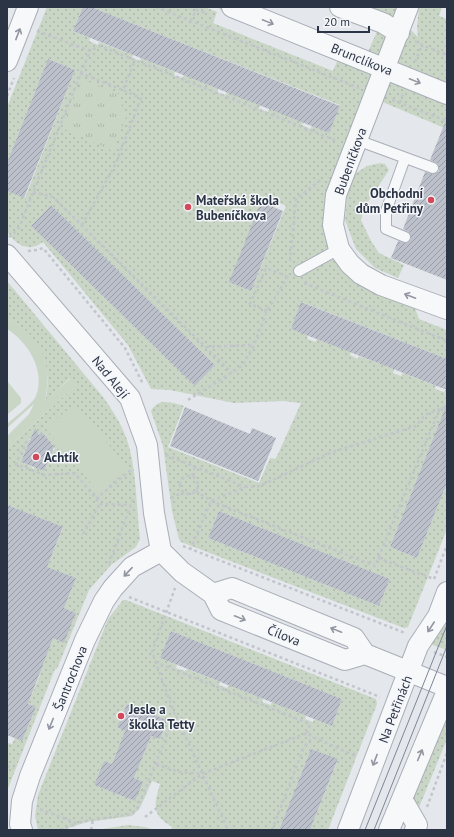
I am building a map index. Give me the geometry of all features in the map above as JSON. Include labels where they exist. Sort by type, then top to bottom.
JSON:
[{"type":"street","points":[[7,61],[28,7]]},
{"type":"street","name":"Brunclíkova","points":[[232,7],[447,94]]},
{"type":"street","points":[[340,7],[382,23],[405,36]]},
{"type":"street","name":"Bubeníčkova","points":[[408,7],[405,36],[385,69],[336,195],[333,225],[339,249],[350,264],[361,274],[381,284],[447,309]]},
{"type":"street","name":"Nad Alejí","points":[[14,249],[130,398],[147,446],[154,513],[169,547]]},
{"type":"street","name":"Čílova","points":[[169,547],[182,572],[213,594],[232,588],[354,638],[365,654],[447,687]]},
{"type":"street","name":"Šantrochova","points":[[22,830],[20,824],[22,801],[30,776],[85,640],[104,601],[113,588],[132,567],[169,547]]},
{"type":"street","name":"Na Petřinách","points":[[348,830],[418,646],[438,616],[440,586]]},
{"type":"street","points":[[389,830],[447,691]]},
{"type":"street","points":[[402,799],[417,825],[415,830]]},
{"type":"lane","points":[[357,140],[433,168]]},
{"type":"lane","points":[[404,158],[386,211],[386,229],[405,237]]},
{"type":"lane","points":[[299,271],[339,249]]},
{"type":"path","points":[[156,7],[359,88]]},
{"type":"path","points":[[191,21],[196,10],[206,13]]},
{"type":"path","points":[[34,30],[90,51]]},
{"type":"path","points":[[405,36],[422,46],[447,55]]},
{"type":"path","points":[[146,388],[125,348],[43,248],[28,251],[14,249],[7,239],[18,230],[90,51],[100,46],[338,142]]},
{"type":"path","points":[[414,66],[422,46]]},
{"type":"path","points":[[123,90],[135,60]]},
{"type":"path","points":[[80,73],[141,98],[116,163],[82,225]]},
{"type":"path","points":[[388,98],[447,121]]},
{"type":"path","points":[[33,192],[53,197],[232,373]]},
{"type":"path","points":[[188,400],[242,366],[254,345],[268,311],[288,276],[266,268],[250,304],[268,311]]},
{"type":"path","points":[[302,282],[447,341]]},
{"type":"path","points":[[206,347],[254,345]]},
{"type":"path","points":[[188,556],[210,501],[245,487],[260,486],[332,452],[416,426],[425,415],[447,406]]},
{"type":"path","points":[[440,408],[447,411]]},
{"type":"path","points":[[196,491],[210,501],[375,566],[440,408]]},
{"type":"path","points":[[27,441],[16,464],[44,475],[75,473],[100,504],[131,505]]},
{"type":"path","points":[[162,453],[245,487]]},
{"type":"path","points":[[192,476],[195,467]]},
{"type":"path","points":[[96,499],[134,468]]},
{"type":"path","points":[[192,476],[196,478],[198,488],[196,491],[190,494],[181,491],[179,486],[180,481],[183,478],[192,476]]},
{"type":"path","points":[[167,500],[184,492]]},
{"type":"path","points":[[108,567],[133,498]]},
{"type":"path","points":[[83,534],[100,504]]},
{"type":"path","points":[[169,547],[191,549],[411,635]]},
{"type":"path","points":[[378,558],[440,586]]},
{"type":"path","points":[[177,584],[152,652],[175,715],[228,830]]},
{"type":"path","points":[[122,594],[385,699]]},
{"type":"path","points":[[155,662],[310,724],[307,733]]},
{"type":"path","points":[[60,830],[76,823],[131,814],[138,807],[175,715]]},
{"type":"path","points":[[307,733],[362,759]]},
{"type":"path","points":[[145,817],[202,774],[307,733]]},
{"type":"path","points":[[272,830],[304,748],[313,737]]},
{"type":"path","points":[[425,812],[447,753]]},
{"type":"path","points":[[156,764],[179,772],[202,774]]},
{"type":"path","points":[[38,808],[76,823]]},
{"type":"path","points":[[91,830],[93,820]]},
{"type":"green space","points":[[47,7],[83,7],[73,31],[90,38],[89,41],[98,45],[99,42],[133,55],[132,58],[140,61],[141,58],[175,72],[174,75],[182,78],[184,75],[218,89],[217,92],[225,95],[227,92],[260,105],[259,109],[268,112],[269,109],[303,122],[302,125],[310,129],[312,126],[329,133],[340,105],[91,7],[205,7],[217,12],[213,23],[333,71],[338,59],[224,14],[218,7],[247,7],[367,54],[379,27],[327,7],[400,7],[395,14],[418,37],[417,28],[419,7],[442,7],[439,16],[447,19],[447,129],[368,96],[327,236],[415,308],[419,319],[447,330],[447,359],[302,302],[291,329],[308,335],[307,339],[316,342],[317,339],[351,352],[350,355],[358,359],[359,356],[394,369],[393,373],[401,376],[403,373],[436,386],[435,389],[444,392],[447,390],[447,421],[441,419],[390,547],[417,558],[447,483],[447,529],[408,627],[404,628],[181,542],[172,511],[163,446],[151,411],[154,407],[162,402],[184,406],[168,447],[259,483],[270,458],[275,459],[278,454],[301,403],[283,401],[234,403],[170,390],[151,389],[128,345],[43,242],[33,247],[23,246],[18,244],[7,231],[7,191],[25,198],[75,70],[48,59],[7,163],[7,107]],"holes":[[[278,202],[286,206],[251,291],[230,282]],[[51,205],[215,365],[195,386],[31,226]],[[219,511],[390,579],[379,606],[208,538]]]},
{"type":"green space","points":[[82,79],[119,94],[126,117],[113,151],[62,128]]},
{"type":"green space","points":[[380,163],[385,164],[389,170],[364,208],[361,220],[371,241],[379,253],[404,265],[398,278],[375,268],[356,249],[345,220],[347,196],[353,175],[367,166]]},
{"type":"green space","points":[[7,281],[103,397],[114,414],[124,432],[134,470],[140,539],[136,547],[111,565],[89,590],[57,669],[55,669],[7,791],[7,743],[12,744],[15,738],[22,741],[36,707],[28,704],[40,675],[10,663],[53,638],[64,642],[76,613],[64,608],[76,578],[46,567],[63,528],[7,505],[7,448],[76,385],[70,378],[45,402],[47,376],[41,352],[28,333],[7,318]],"holes":[[[37,432],[39,435],[42,432],[55,449],[52,451],[44,471],[34,467],[34,469],[21,462],[30,441],[29,439]]]},
{"type":"green space","points":[[7,318],[19,325],[28,333],[42,352],[47,375],[45,401],[71,378],[76,385],[7,448],[7,436],[29,414],[34,404],[7,428],[7,424],[34,399],[36,396],[39,377],[37,367],[28,349],[22,341],[7,329]]},
{"type":"green space","points":[[7,381],[21,398],[21,403],[7,415]]},
{"type":"green space","points":[[75,404],[129,469],[99,493],[45,428]]},
{"type":"green space","points":[[123,600],[126,600],[376,699],[377,704],[328,830],[310,830],[338,760],[311,749],[279,830],[171,830],[172,827],[160,818],[157,813],[156,798],[160,784],[152,781],[140,808],[132,816],[87,822],[62,830],[38,830],[35,816],[38,795],[108,619]],"holes":[[[171,631],[342,699],[332,726],[314,719],[313,722],[305,719],[306,716],[272,702],[271,705],[262,702],[263,699],[229,685],[227,688],[219,685],[220,682],[187,669],[185,671],[176,668],[177,665],[161,658]],[[127,704],[167,720],[160,739],[151,736],[134,778],[142,782],[135,801],[94,785],[104,761],[112,764],[125,731],[117,727]]]},
{"type":"green space","points":[[447,611],[447,650],[427,643]]},
{"type":"green space","points":[[442,719],[447,722],[447,739],[418,810],[412,799]]},
{"type":"green space","points":[[128,825],[155,830],[96,830]]},
{"type":"building","points":[[83,7],[91,7],[340,106],[329,133],[73,31]]},
{"type":"building","points":[[48,59],[75,70],[24,198],[7,191],[7,163]]},
{"type":"building","name":"Obchodní dům Petřiny","points":[[446,120],[447,280],[391,258],[398,241],[406,243],[411,239],[410,233],[403,229],[425,172],[434,174],[439,171],[438,164],[430,160]]},
{"type":"building","points":[[261,202],[283,211],[251,291],[229,282]]},
{"type":"building","points":[[51,205],[215,365],[195,386],[31,226]]},
{"type":"building","points":[[301,302],[447,359],[447,390],[291,329]]},
{"type":"building","points":[[446,406],[447,483],[417,558],[390,547]]},
{"type":"building","points":[[185,407],[250,434],[252,428],[276,438],[258,481],[170,446]]},
{"type":"building","name":"Achtík","points":[[35,428],[39,435],[42,432],[54,447],[44,471],[21,462]]},
{"type":"building","points":[[7,505],[63,527],[47,567],[76,578],[64,608],[76,613],[64,643],[53,638],[28,704],[36,707],[22,741],[7,735]]},
{"type":"building","points":[[219,511],[390,579],[379,606],[208,538]]},
{"type":"building","points":[[171,631],[342,699],[332,726],[160,658]]},
{"type":"building","points":[[127,704],[167,720],[160,739],[151,736],[134,778],[143,782],[135,801],[94,785],[104,761],[112,764],[125,731],[117,727]]},
{"type":"building","points":[[311,749],[338,759],[310,830],[279,830]]},
{"type":"tram line","points":[[365,830],[447,625]]},
{"type":"tram line","points":[[374,830],[447,646]]},
{"type":"place","name":"Obchodní dům Petřiny","points":[[431,200]]},
{"type":"place","name":"Mateřská škola Bubeníčkova","points":[[188,207]]},
{"type":"place","name":"Achtík","points":[[36,457]]},
{"type":"place","name":"Jesle a školka Tetty","points":[[121,716]]}]
